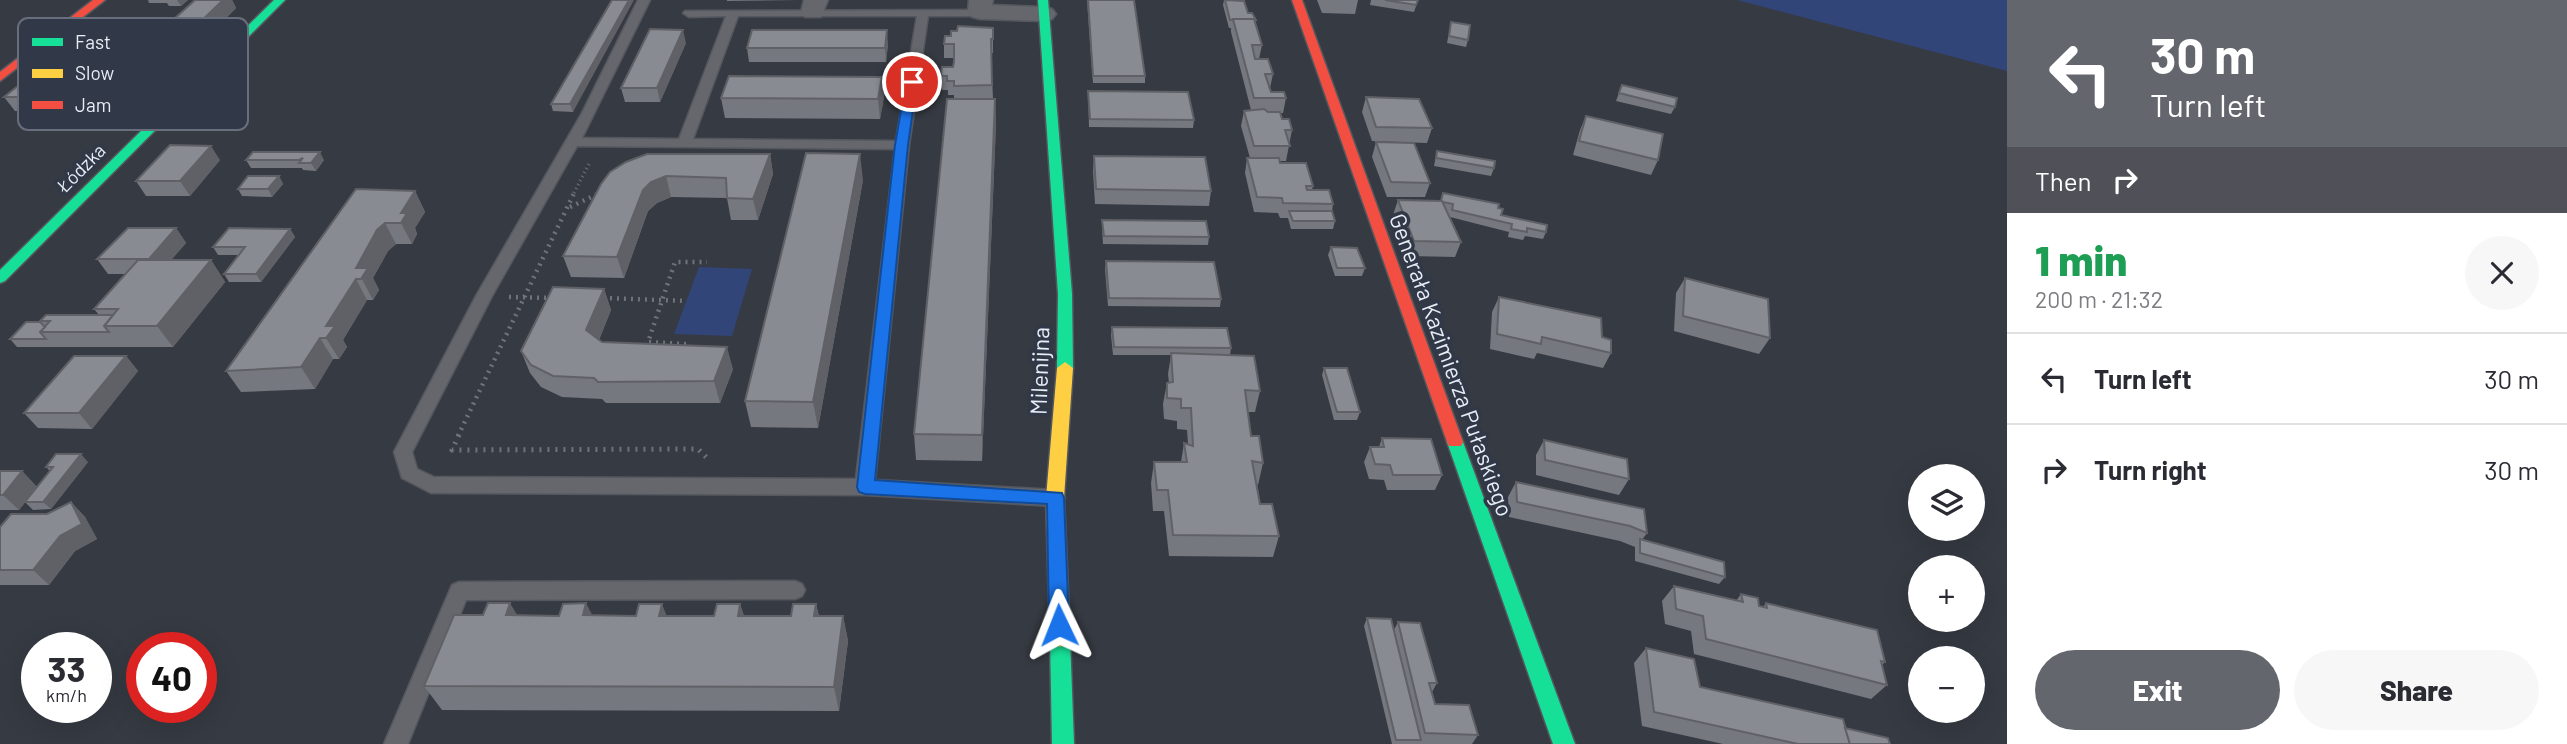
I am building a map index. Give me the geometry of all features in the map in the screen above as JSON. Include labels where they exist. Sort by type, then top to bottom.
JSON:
[{"type":"street","points":[[77,18],[100,0]]},
{"type":"street","name":"Łódzka","points":[[248,32],[280,0]]},
{"type":"street","name":"Generała Kazimierza Pułaskiego","points":[[1297,0],[1564,744]]},
{"type":"street","points":[[981,6],[1043,7]]},
{"type":"street","name":"Milenijna","points":[[1043,7],[1065,294],[1065,388],[1055,498],[1063,744]]},
{"type":"street","points":[[0,78],[18,64]]},
{"type":"street","name":"Łódzka","points":[[0,278],[149,130]]},
{"type":"lane","points":[[644,0],[573,142],[484,296],[403,452],[409,473],[431,485],[865,487],[1055,498]]},
{"type":"lane","points":[[694,0],[688,16],[815,6],[923,12],[981,6]]},
{"type":"lane","points":[[865,487],[902,145],[923,12]]},
{"type":"lane","points":[[685,141],[733,13]]},
{"type":"lane","points":[[573,142],[902,145]]},
{"type":"lane","points":[[396,744],[459,591],[795,590]]},
{"type":"path","points":[[599,142],[452,450],[698,449],[718,469]]},
{"type":"path","points":[[568,208],[604,191]]},
{"type":"path","points":[[686,344],[648,342],[675,262],[707,262]]},
{"type":"path","points":[[484,296],[564,298]]},
{"type":"path","points":[[591,298],[686,301]]},
{"type":"shaded area","points":[[1737,0],[2007,0],[2007,71]]},
{"type":"shaded area","points":[[699,267],[752,269],[732,336],[674,334]]},
{"type":"building","points":[[195,0],[223,0],[204,18],[175,18]]},
{"type":"building","points":[[612,0],[629,0],[570,104],[551,104]]},
{"type":"building","points":[[1088,0],[1134,0],[1145,76],[1093,76]]},
{"type":"building","points":[[1225,0],[1244,1],[1248,13],[1252,13],[1256,20],[1230,20]]},
{"type":"building","points":[[1385,0],[1418,0],[1416,5]]},
{"type":"building","points":[[1233,19],[1254,19],[1262,45],[1252,45],[1255,59],[1268,59],[1273,74],[1265,74],[1271,92],[1284,92],[1286,98],[1254,98]]},
{"type":"building","points":[[1451,22],[1470,25],[1468,40],[1449,36]]},
{"type":"building","points":[[958,26],[993,28],[992,85],[954,86],[954,81],[947,81],[947,76],[941,76],[942,67],[953,67],[954,62],[954,44],[944,44],[945,36],[951,36],[951,31],[957,31]]},
{"type":"building","points":[[650,29],[683,30],[657,88],[621,88]]},
{"type":"building","points":[[752,30],[887,30],[885,48],[747,48]]},
{"type":"building","points":[[729,76],[882,77],[878,99],[721,98]]},
{"type":"building","points":[[1622,85],[1677,98],[1675,107],[1619,93]]},
{"type":"building","points":[[18,86],[18,97],[4,97]]},
{"type":"building","points":[[1088,91],[1188,92],[1194,120],[1090,119]]},
{"type":"building","points":[[1366,97],[1419,99],[1432,128],[1376,127]]},
{"type":"building","points":[[947,99],[995,99],[982,435],[914,434]]},
{"type":"building","points":[[1264,109],[1268,112],[1280,112],[1282,119],[1289,119],[1292,130],[1285,130],[1290,146],[1254,146],[1244,111]]},
{"type":"building","points":[[1586,116],[1663,134],[1658,160],[1579,141]]},
{"type":"building","points":[[1376,142],[1414,143],[1430,183],[1391,182]]},
{"type":"building","points":[[170,145],[211,146],[180,181],[136,181]]},
{"type":"building","points":[[1437,151],[1495,161],[1494,168],[1436,158]]},
{"type":"building","points":[[253,152],[320,152],[311,163],[299,163],[303,158],[246,160]]},
{"type":"building","points":[[806,153],[860,154],[813,402],[745,401]]},
{"type":"building","points":[[647,154],[770,154],[753,199],[727,198],[726,178],[666,176],[651,182],[643,190],[617,257],[563,256],[610,172]]},
{"type":"building","points":[[1094,156],[1205,157],[1211,191],[1096,189]]},
{"type":"building","points":[[1247,158],[1279,158],[1280,163],[1306,163],[1313,186],[1306,186],[1307,190],[1329,190],[1333,204],[1283,203],[1282,198],[1257,197]]},
{"type":"building","points":[[248,176],[279,176],[268,189],[238,189]]},
{"type":"building","points":[[356,189],[415,191],[401,213],[407,213],[401,223],[385,223],[377,230],[356,268],[368,268],[361,279],[356,279],[326,326],[335,326],[326,338],[320,338],[301,367],[226,371]]},
{"type":"building","points":[[1443,193],[1499,204],[1498,208],[1503,209],[1501,215],[1547,225],[1546,232],[1527,228],[1527,232],[1511,229],[1512,224],[1452,210],[1453,204],[1441,201]]},
{"type":"building","points":[[1398,200],[1442,201],[1461,242],[1414,241]]},
{"type":"building","points":[[1289,211],[1332,211],[1335,221],[1293,221]]},
{"type":"building","points":[[1102,220],[1206,221],[1209,237],[1104,236]]},
{"type":"building","points":[[128,228],[176,228],[149,259],[97,259]]},
{"type":"building","points":[[229,228],[290,229],[256,274],[224,274],[245,247],[213,247]]},
{"type":"building","points":[[1331,247],[1357,248],[1365,268],[1337,268]]},
{"type":"building","points":[[138,260],[211,260],[157,326],[104,326],[118,309],[94,309]]},
{"type":"building","points":[[1106,261],[1214,262],[1221,299],[1109,298]]},
{"type":"building","points":[[1685,278],[1768,299],[1770,338],[1683,316]]},
{"type":"building","points":[[553,287],[604,289],[586,330],[602,342],[727,347],[714,381],[598,382],[594,378],[553,376],[531,365],[521,351]]},
{"type":"building","points":[[1499,297],[1601,318],[1602,337],[1611,340],[1611,353],[1542,337],[1541,344],[1497,334]]},
{"type":"building","points":[[46,315],[113,315],[104,326],[109,332],[40,332],[50,321],[40,321]]},
{"type":"building","points":[[26,322],[40,322],[45,327],[40,332],[46,339],[10,339]]},
{"type":"building","points":[[1112,327],[1227,328],[1231,348],[1114,347]]},
{"type":"building","points":[[1171,353],[1254,356],[1260,391],[1245,390],[1251,436],[1259,436],[1263,463],[1252,461],[1260,504],[1272,504],[1279,536],[1173,535],[1168,490],[1157,490],[1154,462],[1187,462],[1184,443],[1193,446],[1191,408],[1181,408],[1181,399],[1167,398],[1167,383],[1173,382]]},
{"type":"building","points":[[74,356],[126,356],[79,413],[24,413]]},
{"type":"building","points":[[1324,368],[1347,368],[1360,412],[1337,412]]},
{"type":"building","points":[[1382,438],[1431,439],[1442,475],[1393,475],[1390,465],[1375,464],[1370,447],[1384,447]]},
{"type":"building","points":[[1544,440],[1627,459],[1629,479],[1545,460]]},
{"type":"building","points":[[56,454],[81,454],[43,502],[25,502],[53,467],[46,467]]},
{"type":"building","points":[[0,471],[22,471],[3,495],[0,495]]},
{"type":"building","points":[[1516,482],[1644,509],[1647,533],[1630,526],[1517,502]]},
{"type":"building","points":[[71,502],[82,524],[60,536],[33,570],[0,570],[0,527],[11,514],[47,514]]},
{"type":"building","points":[[1640,539],[1724,562],[1725,577],[1640,553]]},
{"type":"building","points":[[1674,586],[1743,602],[1741,594],[1758,598],[1759,606],[1767,608],[1766,603],[1877,630],[1885,662],[1881,661],[1887,685],[1706,639],[1703,616],[1676,609]]},
{"type":"building","points":[[488,603],[510,603],[506,615],[559,616],[563,604],[586,603],[583,615],[636,616],[639,604],[662,604],[659,616],[714,616],[717,604],[740,604],[738,616],[791,616],[793,604],[816,604],[814,616],[843,616],[834,687],[424,686],[454,615],[483,615]]},
{"type":"building","points":[[1367,618],[1391,619],[1421,740],[1396,740]]},
{"type":"building","points":[[1398,622],[1420,623],[1437,683],[1429,683],[1435,704],[1469,705],[1478,735],[1425,733]]},
{"type":"building","points":[[1646,648],[1694,659],[1700,687],[1843,719],[1850,744],[1798,744],[1654,712]]},
{"type":"building","points":[[1845,728],[1888,738],[1890,744],[1850,744]]},
{"type":"traffic: fast","points":[[248,32],[280,0]]},
{"type":"traffic: fast","points":[[1043,0],[1065,294],[1065,368]]},
{"type":"traffic: fast","points":[[0,278],[149,130]]},
{"type":"traffic: fast","points":[[1455,442],[1564,744]]},
{"type":"traffic: fast","points":[[1060,638],[1063,744]]},
{"type":"traffic: slow","points":[[1060,638],[1055,498],[1065,368]]},
{"type":"traffic: jam","points":[[77,18],[100,0]]},
{"type":"traffic: jam","points":[[1297,0],[1455,442]]},
{"type":"traffic: jam","points":[[0,78],[18,64]]},
{"type":"route","points":[[912,82],[902,145],[865,487],[1055,498],[1059,625]]}]
